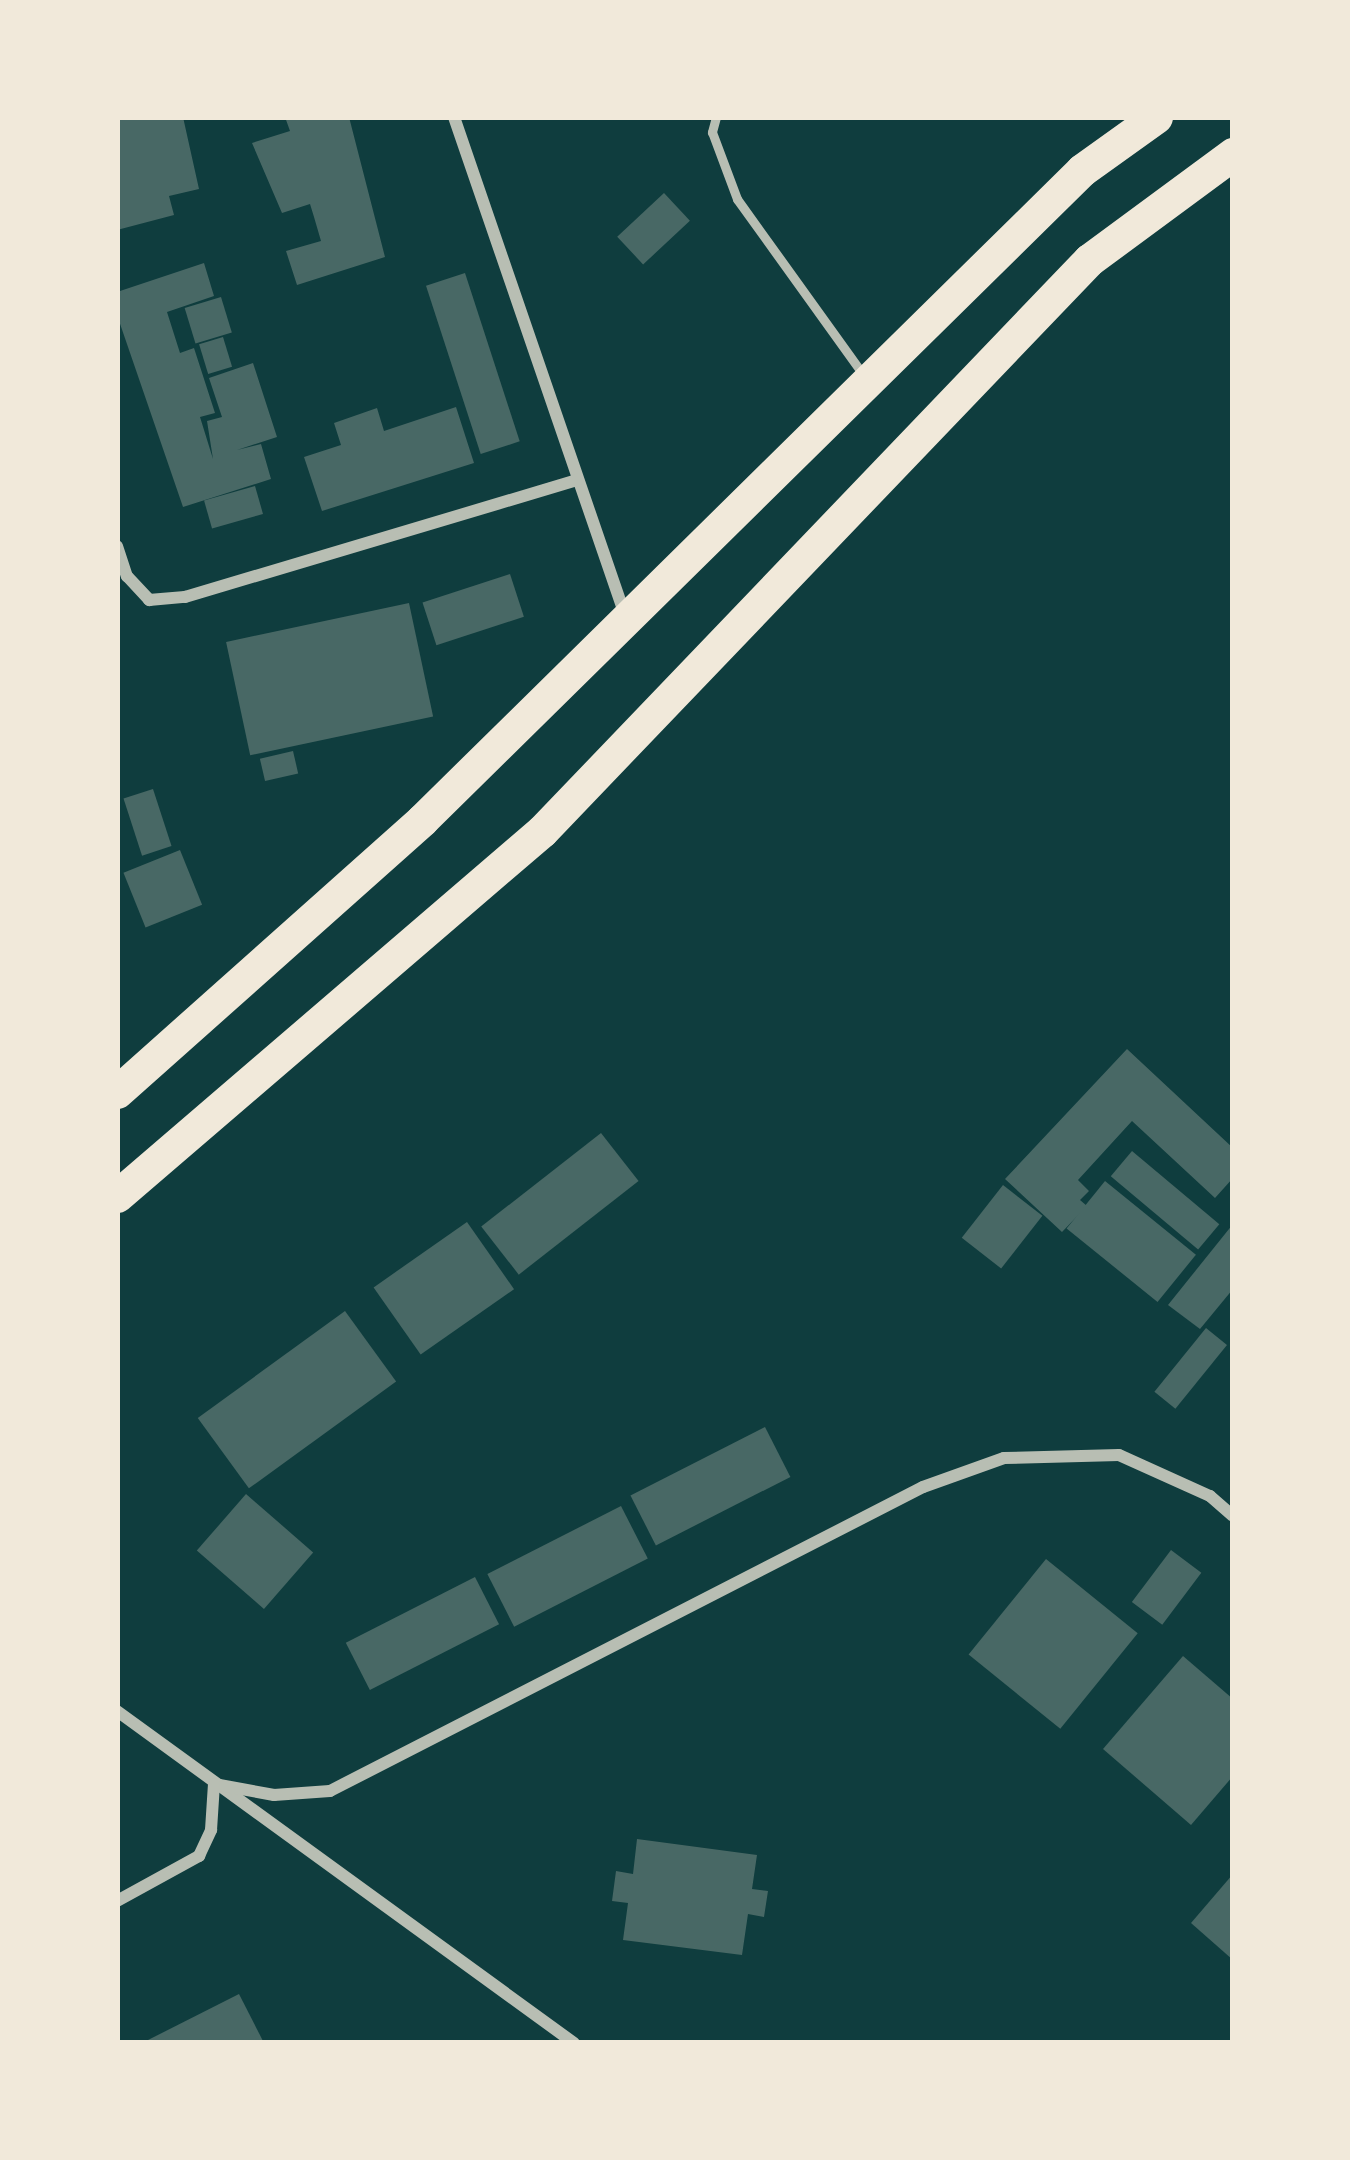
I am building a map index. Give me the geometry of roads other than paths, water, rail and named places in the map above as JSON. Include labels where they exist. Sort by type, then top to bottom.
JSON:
[{"type":"highway","points":[[117,1092],[422,820],[1082,170],[1156,117]]},
{"type":"highway","points":[[117,1196],[542,831],[1089,260],[1233,154]]},
{"type":"street","points":[[454,117],[626,621]]},
{"type":"street","points":[[117,546],[127,576],[149,600],[185,597],[578,480]]},
{"type":"street","points":[[214,1784],[274,1796],[330,1791],[923,1487],[1004,1458],[1119,1455],[1210,1496],[1233,1516]]},
{"type":"street","points":[[117,1711],[574,2043]]},
{"type":"street","points":[[117,1901],[200,1856],[212,1830],[214,1784]]},
{"type":"lane","points":[[716,117],[712,132],[737,199],[867,379]]}]
